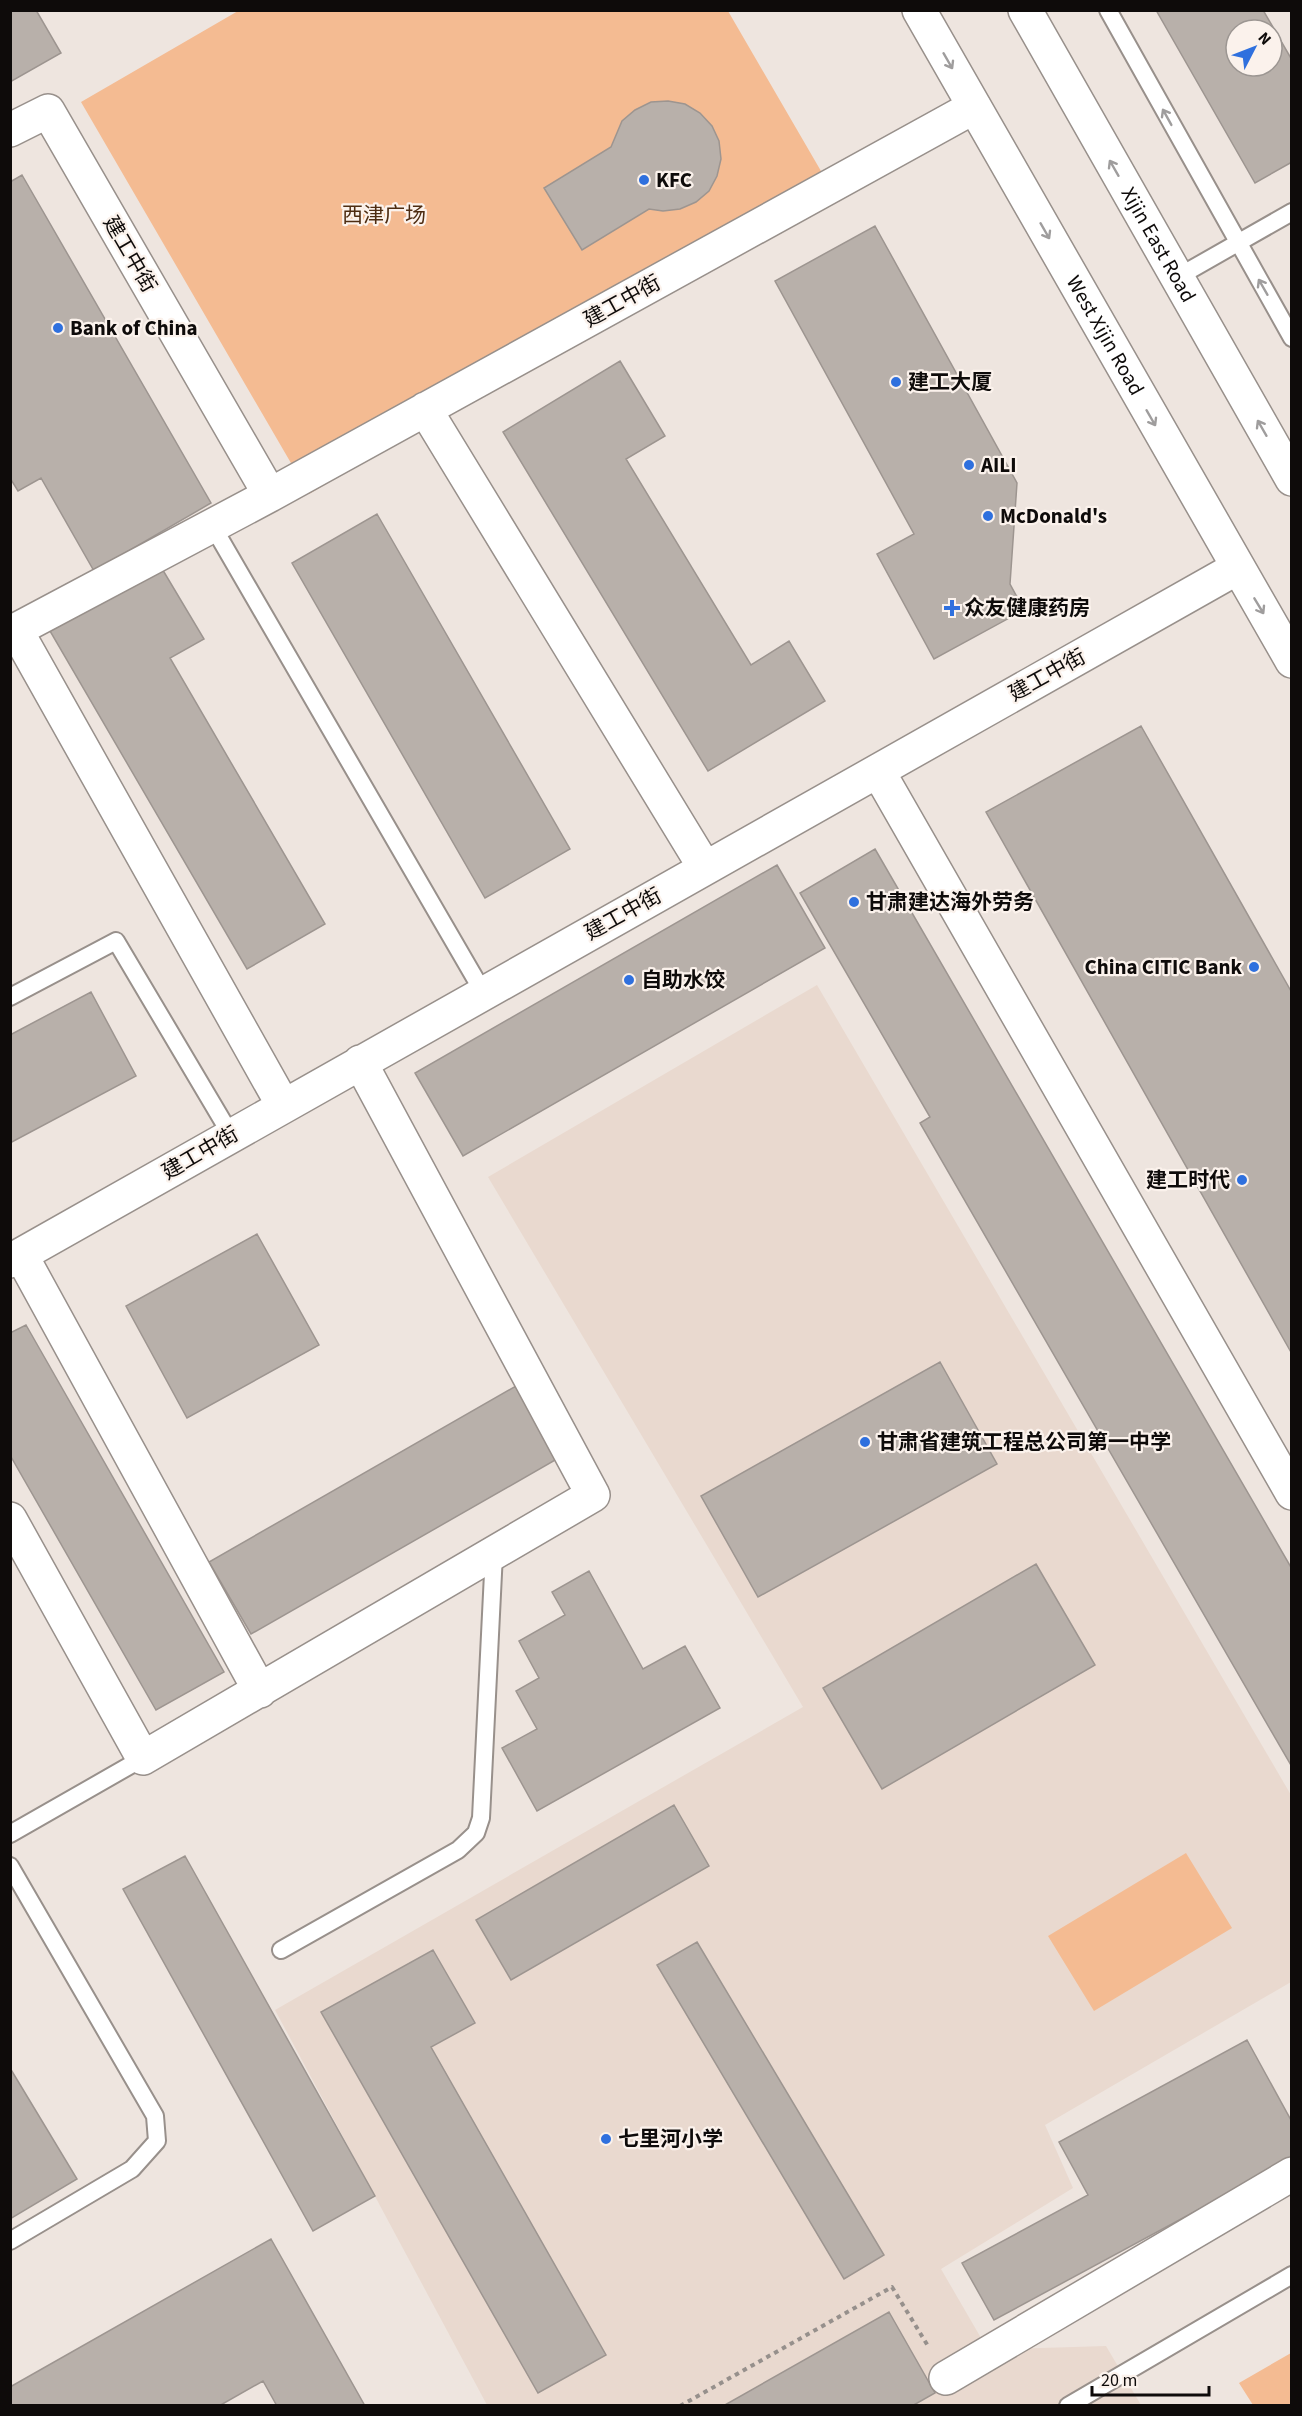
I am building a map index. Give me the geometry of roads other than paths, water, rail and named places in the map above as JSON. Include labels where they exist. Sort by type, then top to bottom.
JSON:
[{"type":"street","name":"West Xijin Road","points":[[919,10],[1236,568],[1292,661]]},
{"type":"street","name":"Xijin East Road","points":[[1025,10],[1292,479]]},
{"type":"street","name":"建工中街","points":[[283,1105],[16,630],[270,495],[974,107]]},
{"type":"street","name":"建工中街","points":[[10,130],[48,111],[270,495]]},
{"type":"street","points":[[425,409],[705,868]]},
{"type":"street","name":"建工中街","points":[[16,1258],[1236,568]]},
{"type":"street","points":[[878,771],[1292,1493]]},
{"type":"street","points":[[10,1519],[143,1758],[593,1495],[360,1062]]},
{"type":"street","points":[[16,1258],[260,1691]]},
{"type":"street","points":[[946,2378],[1292,2174]]},
{"type":"lane","points":[[1108,10],[1292,338]]},
{"type":"lane","points":[[1176,278],[1292,212]]},
{"type":"lane","points":[[212,525],[483,992]]},
{"type":"lane","points":[[10,997],[116,941],[231,1135]]},
{"type":"lane","points":[[281,1950],[458,1850],[476,1833],[481,1818],[494,1553]]},
{"type":"lane","points":[[10,1834],[143,1758]]},
{"type":"lane","points":[[10,1866],[155,2116],[157,2141],[132,2169],[10,2241]]},
{"type":"lane","points":[[1068,2406],[1292,2275]]},
{"type":"place","name":"KFC","points":[[644,180]]},
{"type":"place","name":"Bank of China","points":[[58,328]]},
{"type":"place","name":"建工大厦","points":[[896,382]]},
{"type":"place","name":"AILI","points":[[969,465]]},
{"type":"place","name":"McDonald's","points":[[988,516]]},
{"type":"place","name":"众友健康药房","points":[[952,608]]},
{"type":"place","name":"甘肃建达海外劳务","points":[[854,902]]},
{"type":"place","name":"China CITIC Bank","points":[[1254,967]]},
{"type":"place","name":"自助水饺","points":[[629,980]]},
{"type":"place","name":"建工时代","points":[[1242,1180]]},
{"type":"place","name":"甘肃省建筑工程总公司第一中学","points":[[865,1442]]},
{"type":"place","name":"七里河小学","points":[[606,2139]]},
{"type":"park label","name":"西津广场","points":[[384,215]]}]
